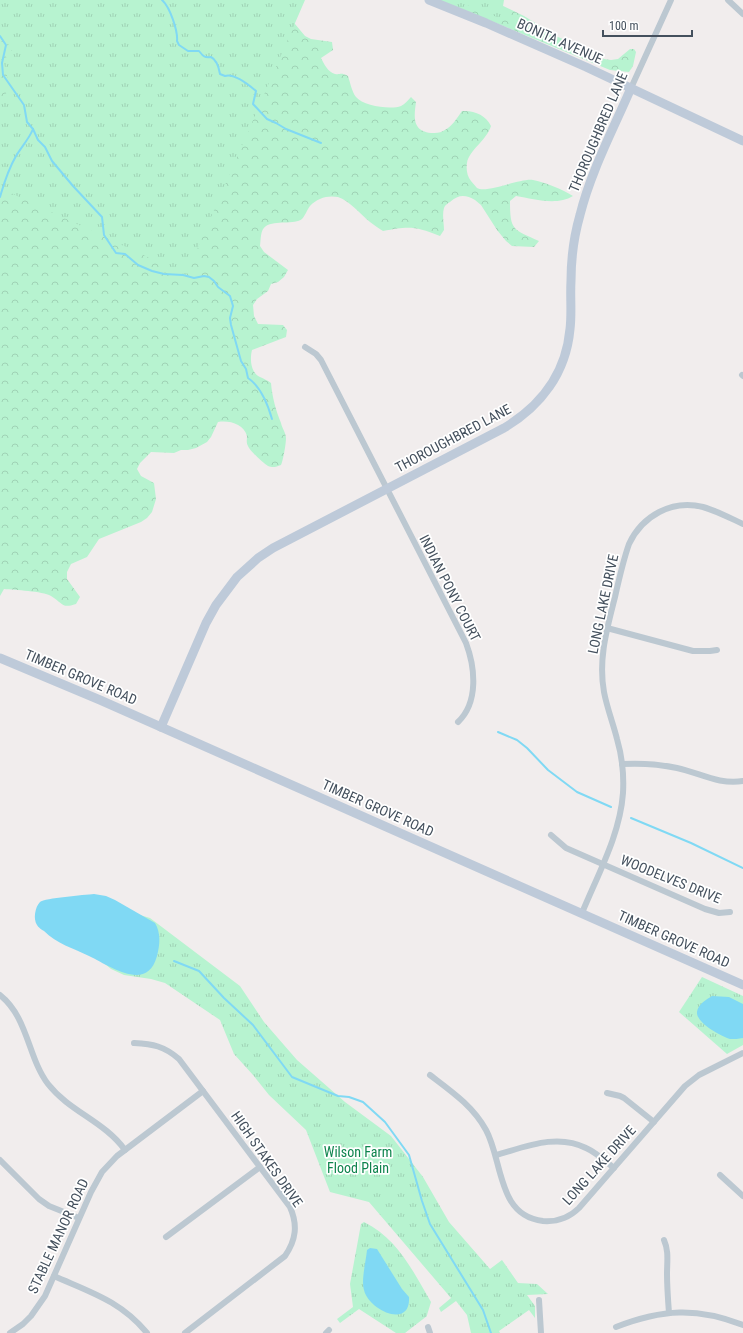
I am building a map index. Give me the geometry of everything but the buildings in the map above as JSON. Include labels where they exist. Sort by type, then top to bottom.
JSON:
[{"type":"street","name":"BONITA AVENUE","points":[[429,0],[486,23],[631,88],[743,141]]},
{"type":"street","name":"THOROUGHBRED LANE","points":[[160,727],[210,616],[221,597],[237,577],[258,558],[273,548],[516,421],[540,400],[549,388],[557,374],[568,345],[570,329],[571,268],[580,214],[592,176],[671,0]]},
{"type":"street","points":[[728,0],[743,14]]},
{"type":"street","name":"INDIAN PONY COURT","points":[[306,347],[316,354],[321,360],[458,626],[469,651],[473,668],[472,691],[467,712],[458,722]]},
{"type":"street","name":"LONG LAKE DRIVE","points":[[582,913],[611,844],[620,814],[623,792],[622,764],[617,739],[606,702],[603,683],[602,655],[607,628],[629,544],[639,527],[648,518],[667,508],[678,506],[690,505],[702,507],[743,524]]},
{"type":"street","points":[[607,628],[693,651],[717,650]]},
{"type":"street","name":"TIMBER GROVE ROAD","points":[[0,658],[31,670],[743,985]]},
{"type":"street","points":[[622,764],[664,766],[692,772],[727,783],[743,781]]},
{"type":"street","name":"WOODELVES DRIVE","points":[[551,835],[566,848],[705,909],[720,913],[730,912]]},
{"type":"street","points":[[0,996],[10,1005],[18,1017],[39,1069],[48,1084],[67,1102],[110,1132],[125,1150]]},
{"type":"street","name":"HIGH STAKES DRIVE","points":[[134,1043],[158,1045],[179,1059],[290,1207],[293,1215],[295,1228],[293,1243],[285,1256],[278,1263],[185,1333]]},
{"type":"street","name":"LONG LAKE DRIVE","points":[[430,1075],[458,1096],[471,1109],[486,1130],[496,1154],[508,1198],[512,1204],[526,1216],[549,1221],[563,1219],[574,1213],[685,1086],[693,1079],[743,1053]]},
{"type":"street","name":"STABLE MANOR ROAD","points":[[10,1333],[31,1316],[45,1296],[97,1181],[110,1163],[203,1091]]},
{"type":"street","points":[[607,1093],[624,1098],[654,1122]]},
{"type":"street","points":[[496,1154],[540,1143],[553,1141],[564,1142],[585,1148],[595,1153],[614,1168]]},
{"type":"street","points":[[0,1160],[39,1199],[50,1206],[79,1218]]},
{"type":"street","points":[[166,1237],[260,1167]]},
{"type":"street","points":[[720,1175],[743,1196]]},
{"type":"street","points":[[664,1240],[668,1259],[667,1280],[670,1312]]},
{"type":"street","points":[[54,1276],[116,1304],[131,1315],[147,1333]]},
{"type":"street","points":[[539,1300],[541,1333]]},
{"type":"street","points":[[616,1327],[646,1317],[670,1312],[710,1314],[723,1317],[743,1325]]},
{"type":"green space","points":[[0,0],[295,9],[295,24],[305,36],[311,39],[332,42],[333,50],[321,58],[326,68],[335,74],[348,76],[356,97],[365,103],[391,108],[401,106],[411,97],[416,102],[415,118],[417,126],[425,132],[431,133],[440,132],[449,127],[462,111],[471,111],[483,116],[491,126],[486,136],[468,158],[467,163],[469,177],[477,188],[495,188],[520,181],[533,180],[554,186],[573,196],[560,201],[553,201],[516,196],[510,201],[512,224],[518,231],[539,241],[534,247],[512,246],[497,230],[481,205],[475,200],[466,196],[456,198],[445,206],[443,213],[444,230],[440,236],[424,230],[412,228],[399,228],[383,231],[346,201],[334,196],[316,201],[310,206],[302,219],[299,221],[274,223],[266,226],[262,232],[260,246],[264,252],[288,270],[284,277],[278,282],[271,284],[268,291],[257,299],[253,305],[254,316],[258,324],[283,325],[287,330],[286,337],[252,350],[251,361],[254,372],[271,383],[276,408],[286,436],[281,465],[271,467],[263,462],[249,448],[247,444],[247,436],[243,428],[231,422],[218,422],[207,442],[196,448],[181,450],[174,453],[151,452],[140,463],[137,469],[141,476],[154,483],[156,499],[152,512],[141,522],[99,539],[87,557],[71,564],[67,572],[67,579],[80,597],[76,604],[67,606],[47,594],[35,592],[4,589],[0,596]]},
{"type":"green space","points":[[0,0],[305,0],[186,275],[0,188],[0,100],[10,89],[3,59],[14,53],[0,36]]},
{"type":"green space","points":[[435,0],[504,0],[501,19],[469,5],[461,11]]},
{"type":"green space","points":[[440,0],[497,3],[524,16],[558,37],[591,51],[604,59],[618,59],[630,49],[634,49],[636,52],[633,66],[629,72],[610,70]]},
{"type":"green space","name":"Wilson Farm Flood Plain","points":[[116,908],[150,918],[240,986],[264,1022],[297,1060],[345,1102],[391,1136],[423,1177],[449,1222],[490,1269],[502,1260],[518,1283],[537,1284],[548,1294],[527,1295],[535,1306],[535,1318],[529,1310],[499,1331],[500,1333],[471,1333],[467,1315],[456,1301],[441,1312],[439,1308],[451,1298],[369,1202],[330,1192],[306,1130],[269,1095],[234,1054],[220,1020],[165,983],[151,979],[124,975],[111,969],[99,959]]},
{"type":"green space","points":[[702,977],[743,996],[743,1045],[727,1054],[679,1012]]},
{"type":"green space","points":[[364,1222],[376,1229],[395,1246],[411,1267],[431,1302],[427,1316],[405,1333],[396,1333],[359,1309],[340,1323],[337,1319],[353,1307],[350,1284],[361,1224]]},
{"type":"water","points":[[94,894],[106,896],[115,900],[155,923],[159,935],[158,952],[152,967],[145,973],[137,975],[127,974],[117,970],[60,943],[37,925],[35,913],[40,902],[57,898]]},
{"type":"water","points":[[712,996],[729,997],[743,1004],[743,1038],[730,1039],[715,1032],[700,1020],[697,1012],[699,1007],[703,1002]]},
{"type":"water","points":[[370,1248],[377,1249],[402,1289],[409,1297],[408,1307],[404,1312],[397,1314],[381,1310],[367,1298],[363,1281],[367,1250]]},
{"type":"waterway","points":[[162,0],[173,19],[179,45],[188,51],[199,51],[204,56],[213,58],[220,74],[225,76],[233,76],[256,91],[253,104],[267,119],[286,129],[321,143]]},
{"type":"waterway","points":[[0,36],[6,45],[2,63],[3,75],[24,105],[27,122],[33,129],[38,140],[45,147],[52,161],[102,217],[104,235],[116,253],[125,254],[138,265],[152,271],[194,278],[204,276],[209,277],[218,287],[230,296],[233,306],[230,318],[231,325],[241,361],[246,369],[248,378],[263,396],[272,419]]},
{"type":"waterway","points":[[0,197],[13,161],[33,129]]},
{"type":"waterway","points":[[498,732],[517,740],[527,748],[548,770],[577,792],[611,807]]},
{"type":"waterway","points":[[631,818],[691,843],[743,868]]},
{"type":"waterway","points":[[174,961],[199,971],[224,998],[253,1025],[292,1077],[338,1096],[349,1097],[363,1102],[385,1122],[409,1155],[430,1224],[483,1310],[491,1333]]}]
